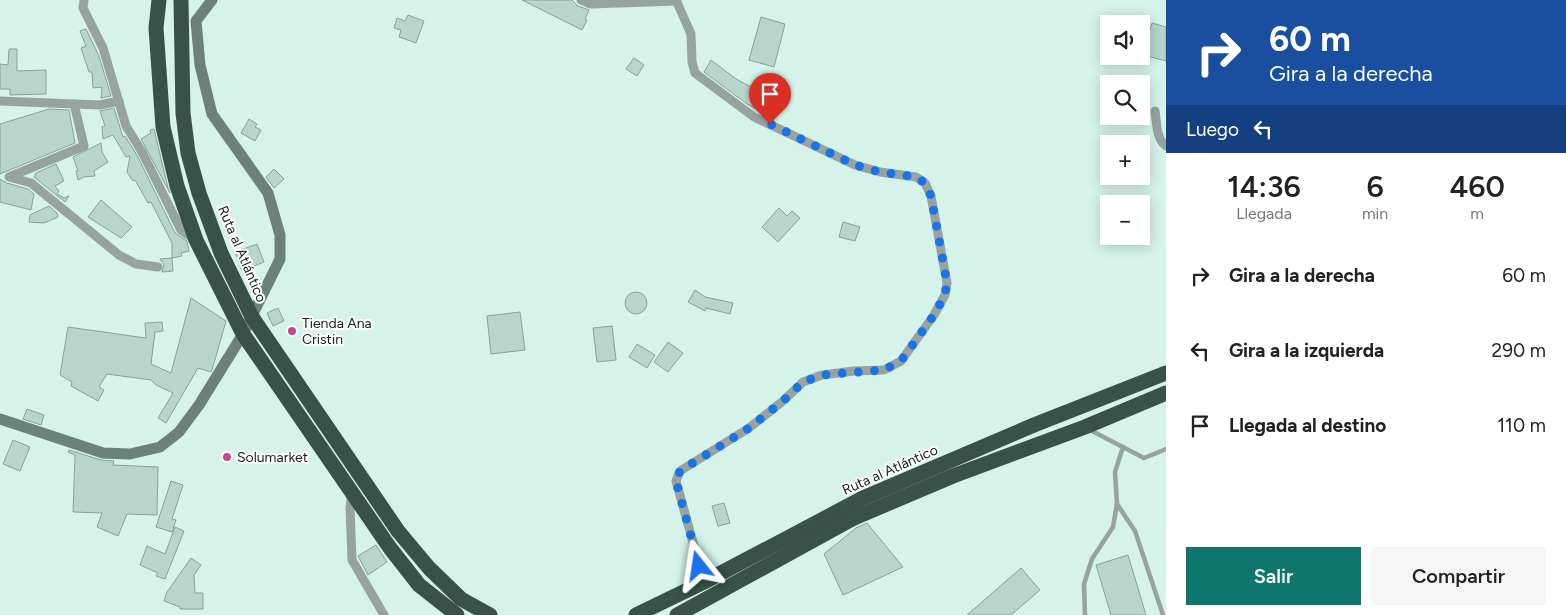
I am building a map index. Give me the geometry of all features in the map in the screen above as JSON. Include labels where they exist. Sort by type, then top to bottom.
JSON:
[{"type":"highway","points":[[159,0],[156,37],[163,127],[177,186],[196,240],[244,334],[352,493],[419,585],[457,615]]},
{"type":"highway","name":"Ruta al Atlántico","points":[[181,0],[183,113],[188,152],[199,193],[220,253],[252,317],[398,531],[429,568],[461,599],[490,615]]},
{"type":"highway","name":"Ruta al Atlántico","points":[[636,615],[704,582],[863,498],[1166,373]]},
{"type":"highway","points":[[1085,427],[1071,423],[1071,418],[1110,403],[1120,397],[1127,388]]},
{"type":"highway","points":[[677,615],[854,518],[953,476],[1085,427],[1166,393]]},
{"type":"street","points":[[84,0],[83,8],[103,48],[126,126],[142,152],[181,230],[196,240]]},
{"type":"street","points":[[0,419],[103,453],[130,454],[160,447],[179,432],[199,405],[244,334],[280,259],[280,235],[268,193],[212,114],[200,65],[196,21],[212,0]]},
{"type":"street","points":[[581,0],[590,4],[677,1],[691,34],[692,62],[695,72],[754,117],[855,165],[880,172],[916,177],[925,183],[931,196],[947,283],[945,295],[934,315],[901,361],[884,370],[822,375],[803,382],[749,428],[680,471],[676,481],[704,582]]},
{"type":"street","points":[[0,101],[100,105],[119,101]]},
{"type":"street","points":[[74,104],[84,146],[9,177],[31,183],[119,256],[136,264],[158,267]]},
{"type":"street","points":[[1155,111],[1158,131],[1162,143],[1166,146]]},
{"type":"street","points":[[352,493],[350,507],[352,560],[384,615]]},
{"type":"lane","points":[[1085,427],[1144,458],[1166,450]]},
{"type":"lane","points":[[1086,615],[1084,584],[1092,559],[1112,527],[1117,504],[1116,472],[1123,447]]},
{"type":"lane","points":[[1117,504],[1135,531],[1163,615]]},
{"type":"building","points":[[522,0],[572,0],[578,6],[589,10],[585,19],[587,20],[582,30]]},
{"type":"building","points":[[408,15],[424,21],[416,43],[399,37],[401,30],[394,28],[397,18],[405,21]]},
{"type":"building","points":[[761,17],[785,24],[774,67],[749,60]]},
{"type":"building","points":[[1152,23],[1166,27],[1166,61],[1150,57],[1150,30]]},
{"type":"building","points":[[86,29],[99,56],[111,96],[101,98],[102,87],[93,88],[92,72],[89,72],[81,48],[86,46],[80,31]]},
{"type":"building","points":[[9,49],[17,49],[17,71],[46,70],[46,94],[10,95],[10,89],[0,89],[0,64],[8,65]]},
{"type":"building","points":[[634,58],[644,65],[637,76],[626,69]]},
{"type":"building","points":[[711,60],[736,79],[777,101],[769,116],[747,104],[704,72]]},
{"type":"building","points":[[114,108],[123,137],[125,136],[137,155],[175,233],[187,241],[189,251],[181,253],[182,256],[172,258],[172,243],[151,202],[148,203],[135,180],[133,181],[127,172],[130,156],[126,157],[113,135],[103,139],[102,127],[105,126],[100,111]]},
{"type":"building","points":[[49,109],[69,110],[75,143],[0,174],[0,124]]},
{"type":"building","points":[[249,119],[257,124],[255,127],[261,130],[255,141],[241,133]]},
{"type":"building","points":[[154,129],[170,193],[141,139],[151,133],[150,130]]},
{"type":"building","points":[[101,143],[102,152],[108,162],[94,171],[95,176],[84,177],[78,180],[76,171],[78,171],[73,157]]},
{"type":"building","points":[[56,164],[64,181],[55,186],[59,191],[57,194],[64,198],[69,196],[65,202],[34,177],[36,173]]},
{"type":"building","points":[[274,169],[284,179],[274,188],[266,177]]},
{"type":"building","points":[[0,179],[28,189],[34,194],[31,210],[0,202]]},
{"type":"building","points":[[101,200],[132,227],[121,238],[88,217]]},
{"type":"building","points":[[49,206],[57,213],[58,217],[44,223],[29,222],[30,215]]},
{"type":"building","points":[[779,208],[787,216],[792,211],[800,218],[778,242],[762,227]]},
{"type":"building","points":[[843,222],[860,227],[855,241],[839,237]]},
{"type":"building","points":[[257,244],[264,262],[242,271],[235,252]]},
{"type":"building","points":[[172,258],[173,271],[162,272],[164,265],[160,259]]},
{"type":"building","points":[[695,290],[705,297],[733,303],[730,314],[706,308],[705,311],[688,302]]},
{"type":"building","points":[[636,292],[646,299],[647,303],[640,313],[636,314],[626,307],[625,303],[632,293]]},
{"type":"building","points":[[191,298],[226,321],[211,372],[198,368],[166,423],[158,418],[173,393],[156,385],[151,380],[107,374],[99,387],[104,390],[98,401],[71,386],[72,382],[60,375],[68,327],[146,338],[145,323],[162,322],[163,331],[155,332],[151,364],[171,373]]},
{"type":"building","points":[[278,308],[284,321],[273,326],[267,313]]},
{"type":"building","points":[[520,312],[525,350],[491,354],[487,316]]},
{"type":"building","points":[[612,326],[616,360],[597,362],[593,328]]},
{"type":"building","points":[[668,342],[683,353],[668,372],[654,362]]},
{"type":"building","points":[[637,344],[655,355],[647,368],[629,357]]},
{"type":"building","points":[[27,409],[44,415],[41,425],[23,419]]},
{"type":"building","points":[[13,440],[30,447],[20,471],[3,464]]},
{"type":"building","points":[[69,450],[101,460],[114,461],[113,465],[158,467],[157,515],[127,514],[118,536],[97,527],[102,513],[73,512],[75,455],[68,452]]},
{"type":"building","points":[[171,481],[183,485],[172,519],[176,520],[172,532],[156,527]]},
{"type":"building","points":[[724,503],[730,523],[718,526],[712,506]]},
{"type":"building","points":[[867,523],[903,567],[843,595],[824,554],[856,528]]},
{"type":"building","points":[[175,527],[184,531],[165,579],[156,576],[158,573],[140,565],[147,546],[165,554]]},
{"type":"building","points":[[376,545],[387,562],[368,575],[358,556]]},
{"type":"building","points":[[1128,555],[1146,615],[1111,615],[1096,565]]},
{"type":"building","points":[[191,558],[201,565],[194,575],[195,593],[203,593],[203,609],[180,609],[180,607],[164,601],[167,592]]},
{"type":"building","points":[[1021,568],[1040,590],[1011,615],[967,615]]},
{"type":"place","name":"Tienda Ana Cristin","points":[[292,331]]},
{"type":"place","name":"Solumarket","points":[[227,457]]},
{"type":"route","points":[[699,566],[676,481],[680,471],[749,428],[803,382],[822,375],[884,370],[901,361],[934,315],[945,295],[947,283],[931,196],[925,183],[916,177],[880,172],[855,165],[770,124]]}]
